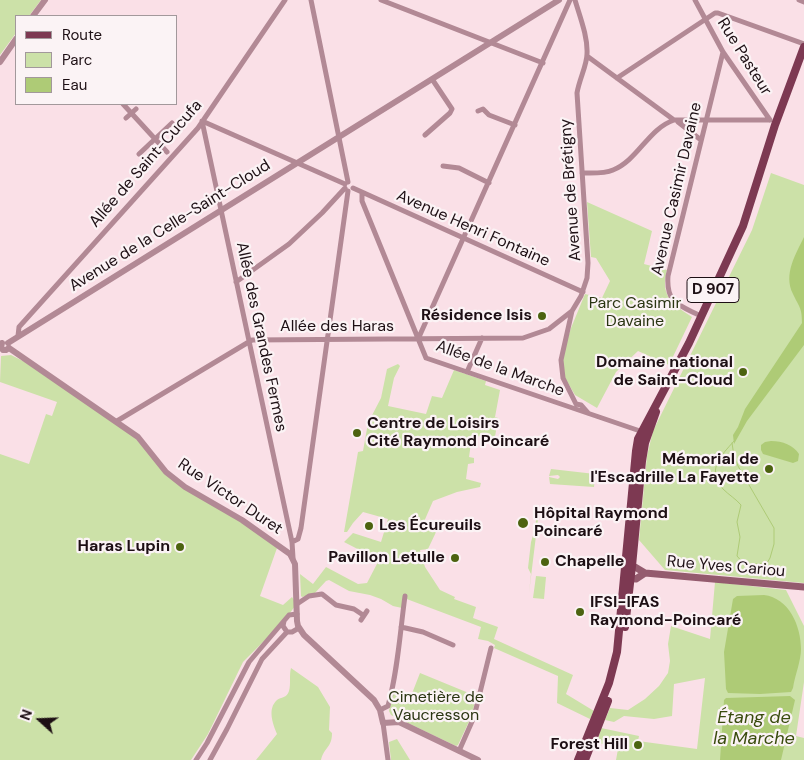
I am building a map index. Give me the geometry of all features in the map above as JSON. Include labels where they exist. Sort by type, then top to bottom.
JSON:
[{"type":"main road","name":"D 907","points":[[578,760],[608,687],[614,665],[628,579],[636,570],[636,451],[743,226],[772,122],[804,45]]},
{"type":"main road","name":"Rue Yves Cariou","points":[[628,579],[636,579],[636,570],[804,587]]},
{"type":"main road","name":"D 907","points":[[585,760],[611,692],[622,653],[628,579]]},
{"type":"street","points":[[34,15],[45,0]]},
{"type":"street","name":"Allée de Saint-Cucufa","points":[[18,336],[19,327],[202,121],[285,0]]},
{"type":"street","points":[[292,542],[298,539],[301,528],[348,187],[340,138],[310,0]]},
{"type":"street","name":"Avenue de la Celle-Saint-Cloud","points":[[4,347],[18,336],[221,209],[340,138],[559,0]]},
{"type":"street","points":[[418,339],[570,0]]},
{"type":"street","points":[[576,0],[588,56],[702,140]]},
{"type":"street","name":"Rue Pasteur","points":[[694,0],[723,52],[772,122]]},
{"type":"street","points":[[799,0],[804,2]]},
{"type":"street","points":[[386,1],[543,63]]},
{"type":"street","points":[[617,78],[705,19],[718,13],[804,45]]},
{"type":"street","points":[[0,62],[15,40]]},
{"type":"street","name":"Avenue Casimir Davaine","points":[[701,316],[676,304],[670,297],[667,287],[668,276],[723,52]]},
{"type":"street","name":"Avenue de Brétigny","points":[[588,56],[578,81],[577,92],[588,278],[572,311],[560,360],[561,372],[575,406],[581,405],[588,413],[644,433]]},
{"type":"street","points":[[425,135],[452,109],[432,79]]},
{"type":"street","points":[[125,105],[134,111],[167,152]]},
{"type":"street","points":[[478,111],[483,109],[489,115],[515,125]]},
{"type":"street","points":[[126,118],[134,111]]},
{"type":"street","name":"Avenue Henri Fontaine","points":[[202,121],[582,292]]},
{"type":"street","name":"Allée des Grandes Fermes","points":[[202,121],[294,558]]},
{"type":"street","points":[[582,173],[612,171],[622,166],[659,127],[676,121],[772,122]]},
{"type":"street","points":[[139,154],[172,123]]},
{"type":"street","points":[[443,166],[459,168],[489,183]]},
{"type":"street","points":[[236,282],[289,244],[348,187]]},
{"type":"street","name":"Allée de la Marche","points":[[362,193],[362,201],[426,358],[575,406]]},
{"type":"street","name":"Allée des Haras","points":[[117,421],[252,340],[523,338],[549,329],[572,311]]},
{"type":"street","points":[[467,372],[482,338]]},
{"type":"street","name":"Rue Victor Duret","points":[[4,347],[117,421],[138,437],[166,472],[180,483],[242,520],[294,558]]},
{"type":"street","points":[[294,558],[299,628],[304,635],[374,700],[380,710],[388,760]]},
{"type":"street","points":[[297,604],[312,595],[322,594],[336,604],[354,609],[364,615]]},
{"type":"street","points":[[380,710],[388,706],[395,682],[405,596]]},
{"type":"street","points":[[196,760],[207,743],[249,662],[289,615],[297,614]]},
{"type":"street","points":[[284,621],[283,626],[287,632]]},
{"type":"street","points":[[401,627],[423,632],[453,645]]},
{"type":"street","points":[[210,760],[262,659],[287,632],[292,632],[299,628]]},
{"type":"street","points":[[459,751],[474,716],[491,648]]},
{"type":"street","points":[[383,723],[398,722],[478,760]]},
{"type":"green space","points":[[0,0],[41,0],[30,15],[15,15],[15,34],[0,55]]},
{"type":"green space","name":"Domaine national de Saint-Cloud","points":[[771,173],[804,185],[804,583],[665,570],[639,540],[647,456],[653,431],[752,230]]},
{"type":"green space","name":"Parc Casimir Davaine","points":[[587,202],[652,231],[644,264],[667,270],[665,286],[669,298],[692,317],[669,365],[638,351],[616,372],[597,408],[575,395],[565,378],[562,356],[585,294],[602,298],[610,281],[596,258],[591,257]]},
{"type":"green space","points":[[11,355],[25,362],[134,436],[161,469],[236,518],[277,548],[260,596],[283,605],[292,597],[295,606],[285,620],[243,662],[208,734],[191,760],[0,760],[0,454],[29,464],[46,414],[52,416],[57,402],[0,382],[1,356]]},
{"type":"green space","points":[[398,364],[400,366],[394,378],[388,406],[426,414],[432,396],[442,398],[454,370],[486,381],[485,385],[500,390],[495,417],[498,418],[495,437],[472,436],[469,457],[474,458],[474,463],[468,464],[466,479],[481,483],[480,487],[457,492],[433,501],[423,524],[437,530],[428,549],[420,550],[425,567],[440,590],[455,597],[454,599],[476,607],[473,618],[498,627],[494,639],[573,675],[566,694],[594,711],[590,719],[557,703],[558,676],[494,648],[495,645],[488,641],[478,639],[481,627],[404,598],[402,608],[393,606],[370,595],[349,591],[329,580],[314,594],[301,596],[300,574],[313,584],[326,567],[358,584],[367,583],[379,560],[344,542],[353,533],[381,542],[388,519],[363,512],[347,532],[344,532],[358,452],[363,451],[368,423],[381,398],[387,369]]},
{"type":"green space","points":[[551,469],[595,474],[594,487],[550,484],[549,477],[558,479],[560,477],[558,475],[549,476]]},
{"type":"green space","points":[[537,511],[539,511],[529,593],[531,574],[528,568]]},
{"type":"green space","points":[[536,576],[546,577],[544,599],[533,598]]},
{"type":"green space","points":[[715,582],[786,590],[804,626],[804,682],[796,736],[804,738],[804,760],[616,760],[618,749],[597,742],[601,728],[639,736],[638,741],[697,749],[705,678],[674,684],[672,716],[654,719],[624,716],[614,722],[605,720],[610,708],[628,710],[645,699],[659,686],[668,673],[670,661],[668,644],[671,626],[710,639]]},
{"type":"green space","points":[[291,668],[318,687],[330,707],[329,730],[332,733],[331,742],[321,760],[256,760],[277,734],[272,717],[272,708],[277,700],[288,693]]},
{"type":"green space","name":"Cimetière de Vaucresson","points":[[420,673],[476,696],[472,715],[458,745],[456,746],[391,715],[389,711],[394,689],[411,696]]},
{"type":"green space","points":[[397,739],[410,760],[391,760],[389,742]]},
{"type":"water","points":[[804,237],[804,345],[747,421],[734,444],[733,435],[745,409],[802,323],[801,310],[790,287],[789,279],[794,257]]},
{"type":"water","points":[[771,441],[784,443],[794,448],[799,454],[798,461],[793,463],[763,454],[761,445]]},
{"type":"water","name":"Étang de la Marche","points":[[764,595],[773,597],[787,607],[799,631],[801,654],[793,688],[791,692],[760,694],[728,693],[726,689],[724,652],[733,599],[737,596]]},
{"type":"water","name":"Étang de la Marche","points":[[790,696],[795,700],[781,760],[720,760],[724,700],[726,698]]},
{"type":"waterway","points":[[732,443],[734,456],[738,466],[774,528],[774,544],[767,563],[746,563],[737,556],[740,537],[737,522],[741,505],[723,489],[716,475],[717,463],[724,452],[729,447],[734,441]]},
{"type":"place","name":"Résidence Isis","points":[[542,316]]},
{"type":"place","name":"Domaine national de Saint-Cloud","points":[[743,372]]},
{"type":"place","name":"Centre de Loisirs Cité Raymond Poincaré","points":[[357,433]]},
{"type":"place","name":"Mémorial de l'Escadrille La Fayette","points":[[769,469]]},
{"type":"place","name":"Hôpital Raymond Poincaré","points":[[523,523]]},
{"type":"place","name":"Les Écureuils","points":[[369,526]]},
{"type":"place","name":"Haras Lupin","points":[[180,547]]},
{"type":"place","name":"Pavillon Letulle","points":[[455,558]]},
{"type":"place","name":"Chapelle","points":[[545,562]]},
{"type":"place","name":"IFSI-IFAS Raymond-Poincaré","points":[[580,612]]},
{"type":"place","name":"Forest Hill","points":[[638,745]]}]
